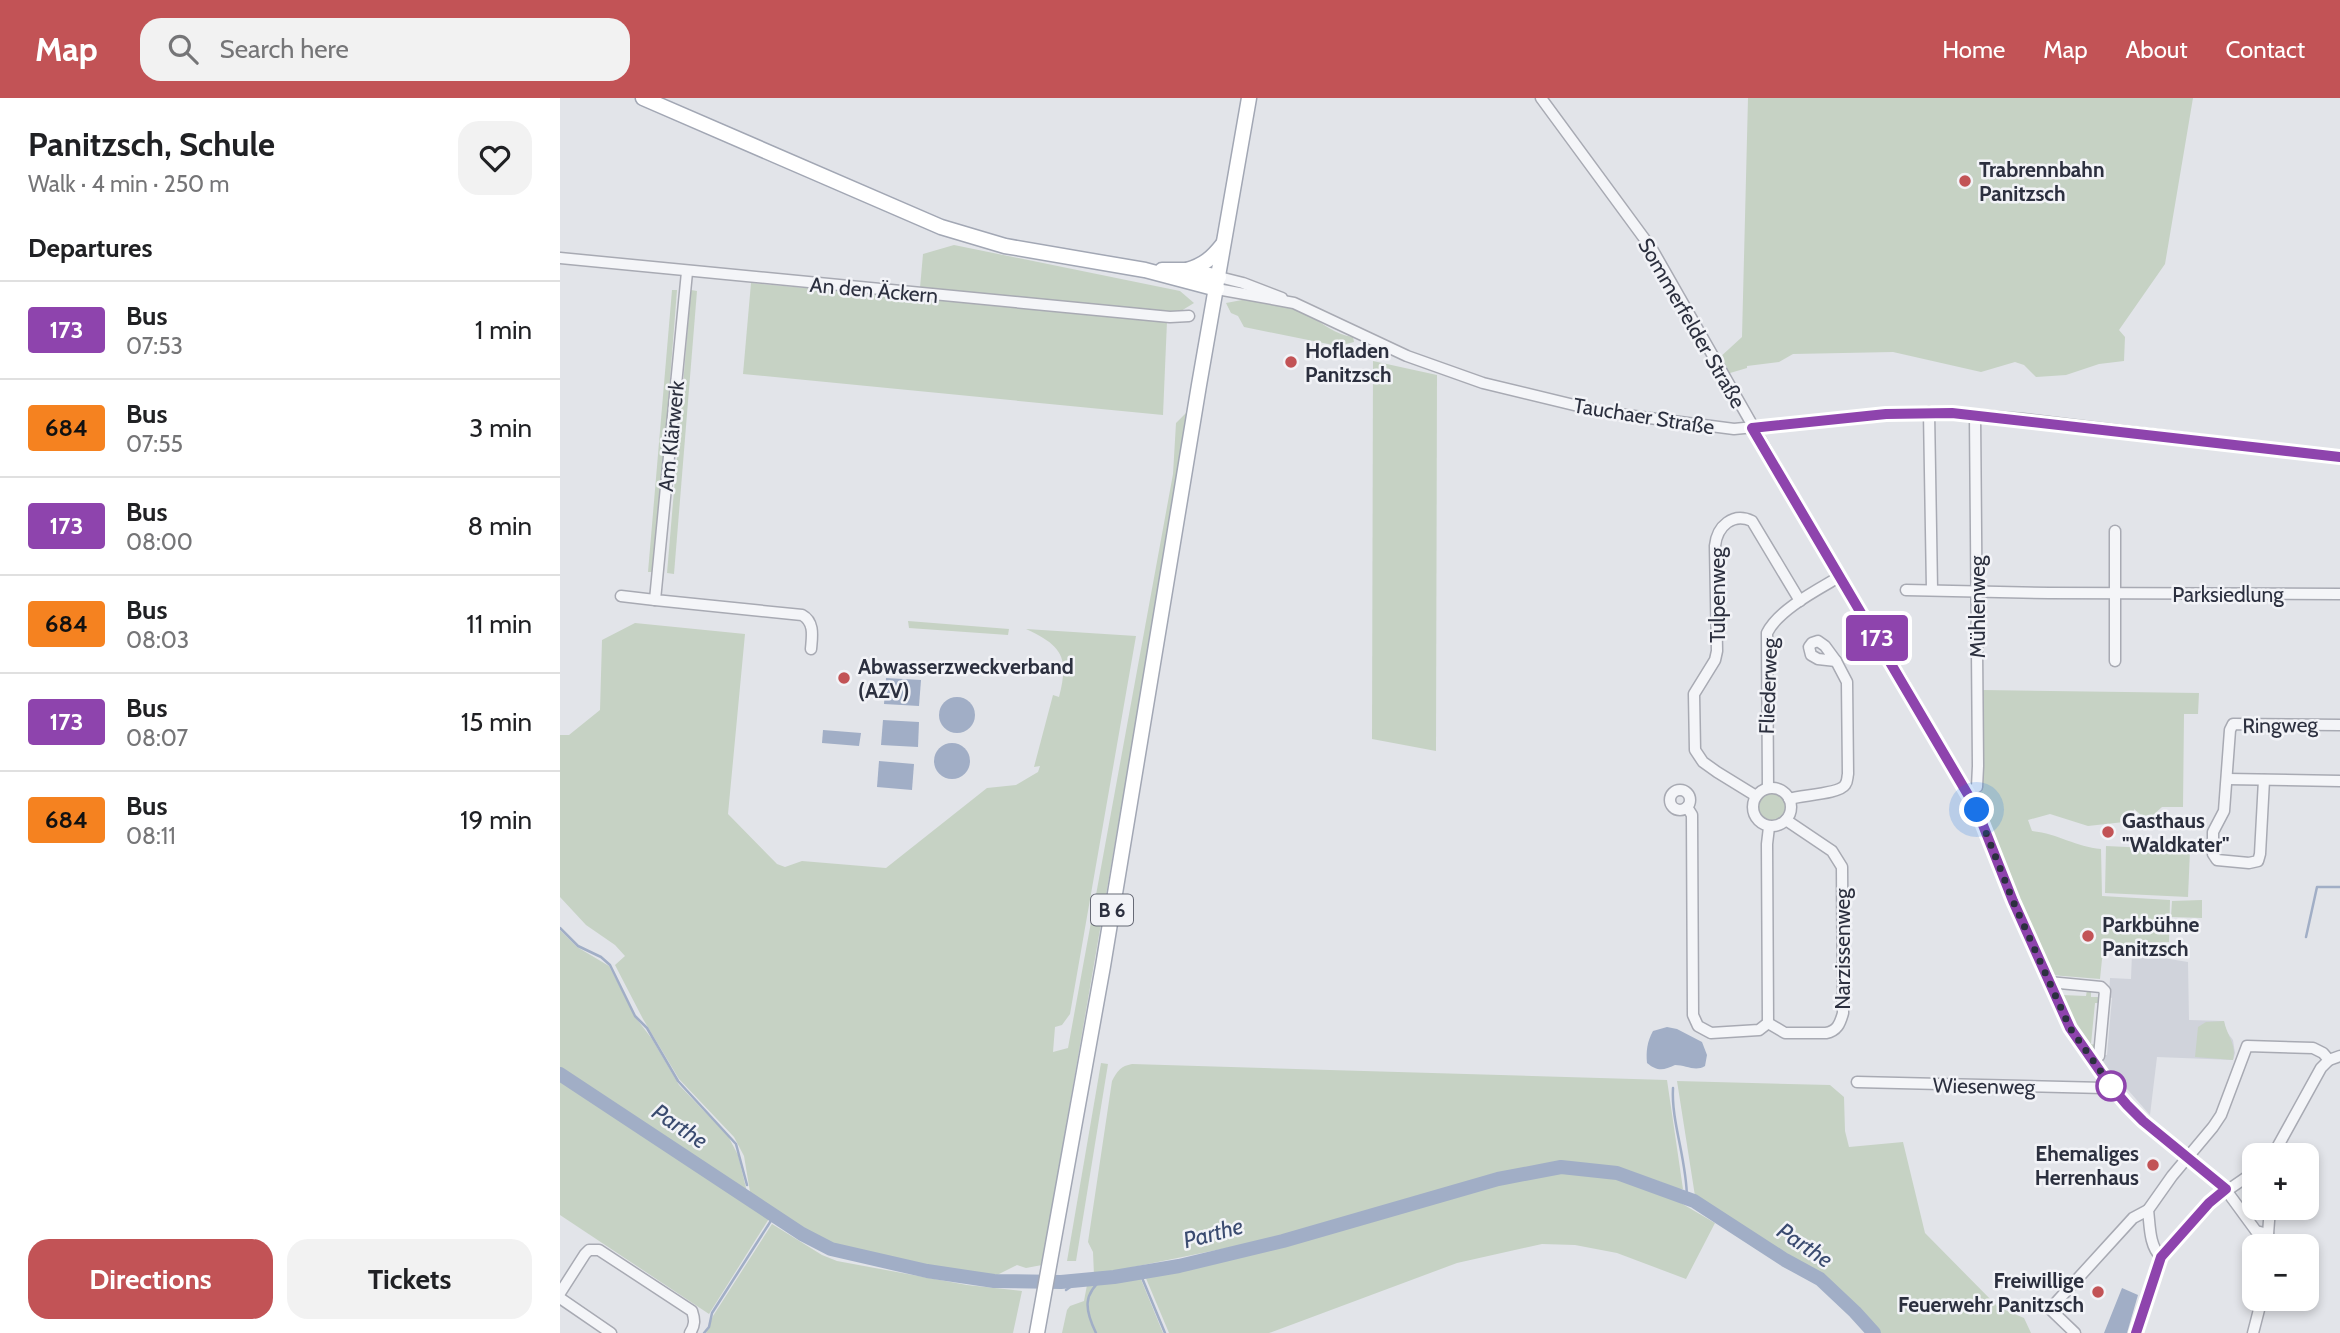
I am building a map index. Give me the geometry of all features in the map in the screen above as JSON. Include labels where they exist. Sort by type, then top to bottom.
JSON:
[{"type":"main road","points":[[643,98],[941,227],[1005,246],[1218,283]]},
{"type":"main road","name":"B 6","points":[[1037,1333],[1103,965],[1248,98]]},
{"type":"main road","points":[[1145,270],[1187,270],[1200,266],[1211,259],[1224,243]]},
{"type":"main road","points":[[1187,270],[1218,283]]},
{"type":"street","name":"Sommerfelder Straße","points":[[1541,98],[1652,249],[1752,428],[1977,810],[2013,901],[2070,1028],[2109,1084],[2143,1121],[2226,1189],[2256,1231],[2267,1234]]},
{"type":"street","name":"An den Äckern","points":[[560,258],[1170,317],[1189,316]]},
{"type":"street","name":"Am Klärwerk","points":[[655,600],[687,272]]},
{"type":"street","name":"Tauchaer Straße","points":[[1218,283],[1262,290],[1407,356],[1483,383],[1603,412],[1713,428],[1752,428],[1929,412],[2340,457]]},
{"type":"street","points":[[1929,412],[1932,589]]},
{"type":"street","name":"Mühlenweg","points":[[1967,793],[1977,787],[1978,766],[1975,415]]},
{"type":"street","name":"Tulpenweg","points":[[1756,796],[1703,762],[1695,750],[1694,694],[1715,660],[1717,651],[1716,540],[1725,523],[1736,518],[1752,521],[1800,601]]},
{"type":"street","points":[[2115,531],[2115,661]]},
{"type":"street","name":"Fliederweg","points":[[1768,788],[1766,633],[1775,620],[1839,577]]},
{"type":"street","name":"Parksiedlung","points":[[1906,590],[2340,594]]},
{"type":"street","points":[[621,596],[802,615],[807,617],[812,628],[811,649]]},
{"type":"street","points":[[1789,799],[1799,795],[1839,790],[1846,784],[1847,682],[1836,661]]},
{"type":"street","name":"Ringweg","points":[[2264,780],[2258,861],[2249,863],[2217,860],[2213,856],[2213,832],[2223,815],[2230,730],[2233,724],[2340,725]]},
{"type":"street","points":[[2227,779],[2340,781]]},
{"type":"street","points":[[1768,788],[1779,789],[1789,799],[1791,810],[1786,820],[1778,826],[1769,827],[1758,822],[1754,815],[1752,804],[1756,796],[1768,788]]},
{"type":"street","points":[[1687,807],[1692,815],[1693,1015],[1698,1026],[1712,1033],[1759,1030],[1768,1023],[1769,827]]},
{"type":"street","name":"Narzissenweg","points":[[1768,1023],[1785,1033],[1826,1033],[1839,1025],[1843,1013],[1842,867],[1832,851],[1786,820]]},
{"type":"street","points":[[2049,982],[2101,987],[2105,991],[2099,1056],[2093,1061]]},
{"type":"street","points":[[2075,1333],[2050,1310],[2133,1218],[2148,1210],[2163,1187],[2221,1115],[2247,1046],[2313,1048],[2334,1058]]},
{"type":"street","points":[[2280,1143],[2321,1068],[2334,1058]]},
{"type":"street","name":"Wiesenweg","points":[[1857,1082],[2104,1088],[2109,1084]]},
{"type":"street","points":[[2136,1333],[2161,1257],[2209,1203],[2242,1179]]},
{"type":"street","points":[[2148,1210],[2152,1243],[2155,1252],[2161,1257]]},
{"type":"street","points":[[2267,1234],[2269,1220]]},
{"type":"street","points":[[560,1293],[585,1254],[595,1249],[608,1254],[692,1311],[695,1319],[690,1333]]},
{"type":"street","points":[[560,1298],[611,1333]]},
{"type":"street","points":[[2253,1333],[2259,1311]]},
{"type":"shaded area","points":[[2132,953],[2188,962],[2189,1020],[2224,1021],[2226,1031],[2233,1040],[2235,1053],[2233,1060],[2157,1057],[2150,1115],[2102,1063],[2103,1055],[2107,1055],[2112,998],[2109,997],[2110,978],[2131,979]]},
{"type":"green space","name":"Trabrennbahn Panitzsch","points":[[1544,98],[1556,111],[1656,253],[1718,359],[1742,337],[1748,98],[2193,98],[2165,264],[2119,330],[2125,337],[2124,361],[2099,364],[2066,375],[2036,377],[2024,365],[2015,362],[1981,372],[1893,352],[1793,354],[1779,362],[1747,366],[1727,372],[1712,353],[1652,248]]},
{"type":"green space","points":[[954,245],[1180,291],[1194,303],[1181,311],[1166,312],[920,288],[923,254]]},
{"type":"green space","points":[[751,283],[1167,321],[1163,415],[743,374]]},
{"type":"green space","points":[[672,290],[677,290],[655,572],[648,572]]},
{"type":"green space","points":[[691,290],[697,291],[674,574],[667,573]]},
{"type":"green space","points":[[1242,300],[1276,304],[1308,315],[1335,331],[1353,337],[1354,342],[1338,346],[1244,327],[1226,303]]},
{"type":"green space","points":[[1373,361],[1437,375],[1436,751],[1372,739]]},
{"type":"green space","points":[[1190,409],[1042,1265],[1026,1268],[1017,1265],[995,1276],[942,1270],[830,1246],[751,1198],[744,1156],[734,1137],[679,1079],[643,1019],[615,965],[625,956],[615,945],[586,925],[560,897],[560,735],[569,735],[600,710],[602,640],[635,623],[745,634],[728,814],[777,864],[785,867],[802,861],[886,868],[987,788],[1016,785],[1038,772],[1040,766],[1034,767],[1053,695],[1059,697],[1063,663],[1048,641],[1026,629],[1136,636],[1070,1014],[1062,1025],[1055,1027],[1053,1052],[1068,1048],[1173,474],[1176,423]]},
{"type":"green space","points":[[908,621],[1009,629],[1008,635],[909,628]]},
{"type":"green space","points":[[1982,690],[2199,693],[2198,714],[2184,714],[2183,807],[2162,807],[2152,816],[2141,815],[2134,809],[2133,821],[2088,826],[2050,814],[2028,820],[2032,831],[2101,849],[2102,896],[2170,900],[2169,942],[2140,943],[2132,953],[2109,952],[2102,959],[2100,979],[2051,975],[1977,800],[1982,786]]},
{"type":"green space","points":[[1772,793],[1782,798],[1787,808],[1782,818],[1772,823],[1762,818],[1757,808],[1762,798]]},
{"type":"green space","points":[[2106,846],[2190,850],[2188,897],[2105,893]]},
{"type":"green space","points":[[2202,900],[2202,918],[2171,917],[2172,901]]},
{"type":"green space","points":[[560,930],[577,947],[609,966],[636,1018],[652,1039],[679,1085],[728,1136],[738,1155],[748,1196],[560,1069]]},
{"type":"green space","points":[[2058,987],[2062,988],[2062,995],[2086,996],[2087,990],[2091,990],[2091,997],[2098,997],[2099,991],[2101,1003],[2095,1003],[2091,1044],[2097,1045],[2093,1053],[2074,1027]]},
{"type":"green space","points":[[2224,1021],[2233,1045],[2233,1060],[2195,1057],[2198,1027],[2206,1022]]},
{"type":"green space","points":[[1101,1063],[1108,1064],[1076,1261],[1067,1261]]},
{"type":"green space","points":[[1132,1064],[1667,1080],[1683,1189],[1624,1172],[1552,1164],[1502,1174],[1295,1234],[1094,1275],[1093,1252],[1088,1242],[1112,1081],[1120,1070]]},
{"type":"green space","points":[[560,1079],[770,1217],[709,1314],[560,1215]]},
{"type":"green space","points":[[1677,1081],[1830,1085],[1844,1097],[1845,1131],[1849,1147],[1903,1142],[1925,1233],[1998,1307],[2024,1318],[2031,1333],[1879,1333],[1862,1313],[1821,1276],[1695,1196]]},
{"type":"green space","points":[[1560,1171],[1621,1179],[1662,1192],[1715,1223],[1686,1279],[1617,1253],[1575,1245],[1542,1244],[1457,1263],[1269,1333],[1169,1333],[1145,1276],[1191,1267],[1515,1180]]},
{"type":"green space","points":[[772,1224],[822,1255],[837,1261],[967,1285],[1022,1291],[1013,1333],[706,1333],[713,1316]]},
{"type":"green space","points":[[1140,1277],[1163,1333],[1062,1333],[1067,1310],[1070,1306],[1084,1301],[1087,1285]]},
{"type":"water","points":[[886,678],[921,680],[919,706],[884,704]]},
{"type":"water","points":[[957,697],[970,702],[975,715],[970,728],[957,733],[944,728],[939,715],[944,702]]},
{"type":"water","points":[[883,720],[919,722],[918,747],[881,745]]},
{"type":"water","points":[[823,730],[861,733],[859,746],[822,743]]},
{"type":"water","points":[[952,743],[965,748],[970,761],[965,774],[952,779],[939,774],[934,761],[939,748]]},
{"type":"water","points":[[879,761],[914,764],[912,790],[877,787]]},
{"type":"water","points":[[1667,1027],[1677,1029],[1702,1042],[1707,1055],[1705,1066],[1694,1068],[1675,1065],[1661,1069],[1647,1063],[1647,1047],[1653,1031]]},
{"type":"water","points":[[2122,1288],[2138,1295],[2127,1333],[2104,1333]]},
{"type":"waterway","points":[[2306,937],[2317,887],[2340,887]]},
{"type":"waterway","points":[[560,928],[578,946],[601,957],[610,965],[635,1016],[647,1028],[678,1081],[736,1144],[747,1185]]},
{"type":"waterway","name":"Parthe","points":[[560,1074],[802,1234],[831,1249],[927,1271],[994,1281],[1061,1282],[1114,1277],[1179,1266],[1283,1241],[1498,1179],[1561,1167],[1617,1173],[1694,1201],[1785,1260],[1820,1279],[1874,1333]]},
{"type":"waterway","points":[[1673,1088],[1674,1114],[1685,1170],[1687,1199]]},
{"type":"waterway","name":"Parthe","points":[[750,1195],[751,1201]]},
{"type":"waterway","points":[[704,1333],[709,1327],[712,1313],[774,1216]]},
{"type":"waterway","points":[[1140,1273],[1165,1333]]},
{"type":"waterway","points":[[1096,1333],[1088,1310],[1089,1296],[1104,1278]]},
{"type":"waterway","points":[[1066,1290],[1079,1281]]},
{"type":"bus line","name":"173","points":[[2136,1333],[2161,1257],[2209,1203],[2226,1189],[2127,1105],[2070,1028],[2013,901],[1977,810],[1752,428],[1886,414],[1952,413],[2340,457]]},
{"type":"place","name":"Trabrennbahn Panitzsch","points":[[1965,181]]},
{"type":"place","name":"Hofladen Panitzsch","points":[[1291,362]]},
{"type":"place","name":"Abwasserzweckverband (AZV)","points":[[844,678]]},
{"type":"place","name":"Gasthaus \"Waldkater\"","points":[[2108,832]]},
{"type":"place","name":"Parkbühne Panitzsch","points":[[2088,936]]},
{"type":"place","name":"Ehemaliges Herrenhaus","points":[[2153,1165]]},
{"type":"place","name":"Freiwillige Feuerwehr Panitzsch","points":[[2098,1292]]},
{"type":"route","points":[[1977,810],[2013,901],[2070,1028],[2111,1086]]}]
